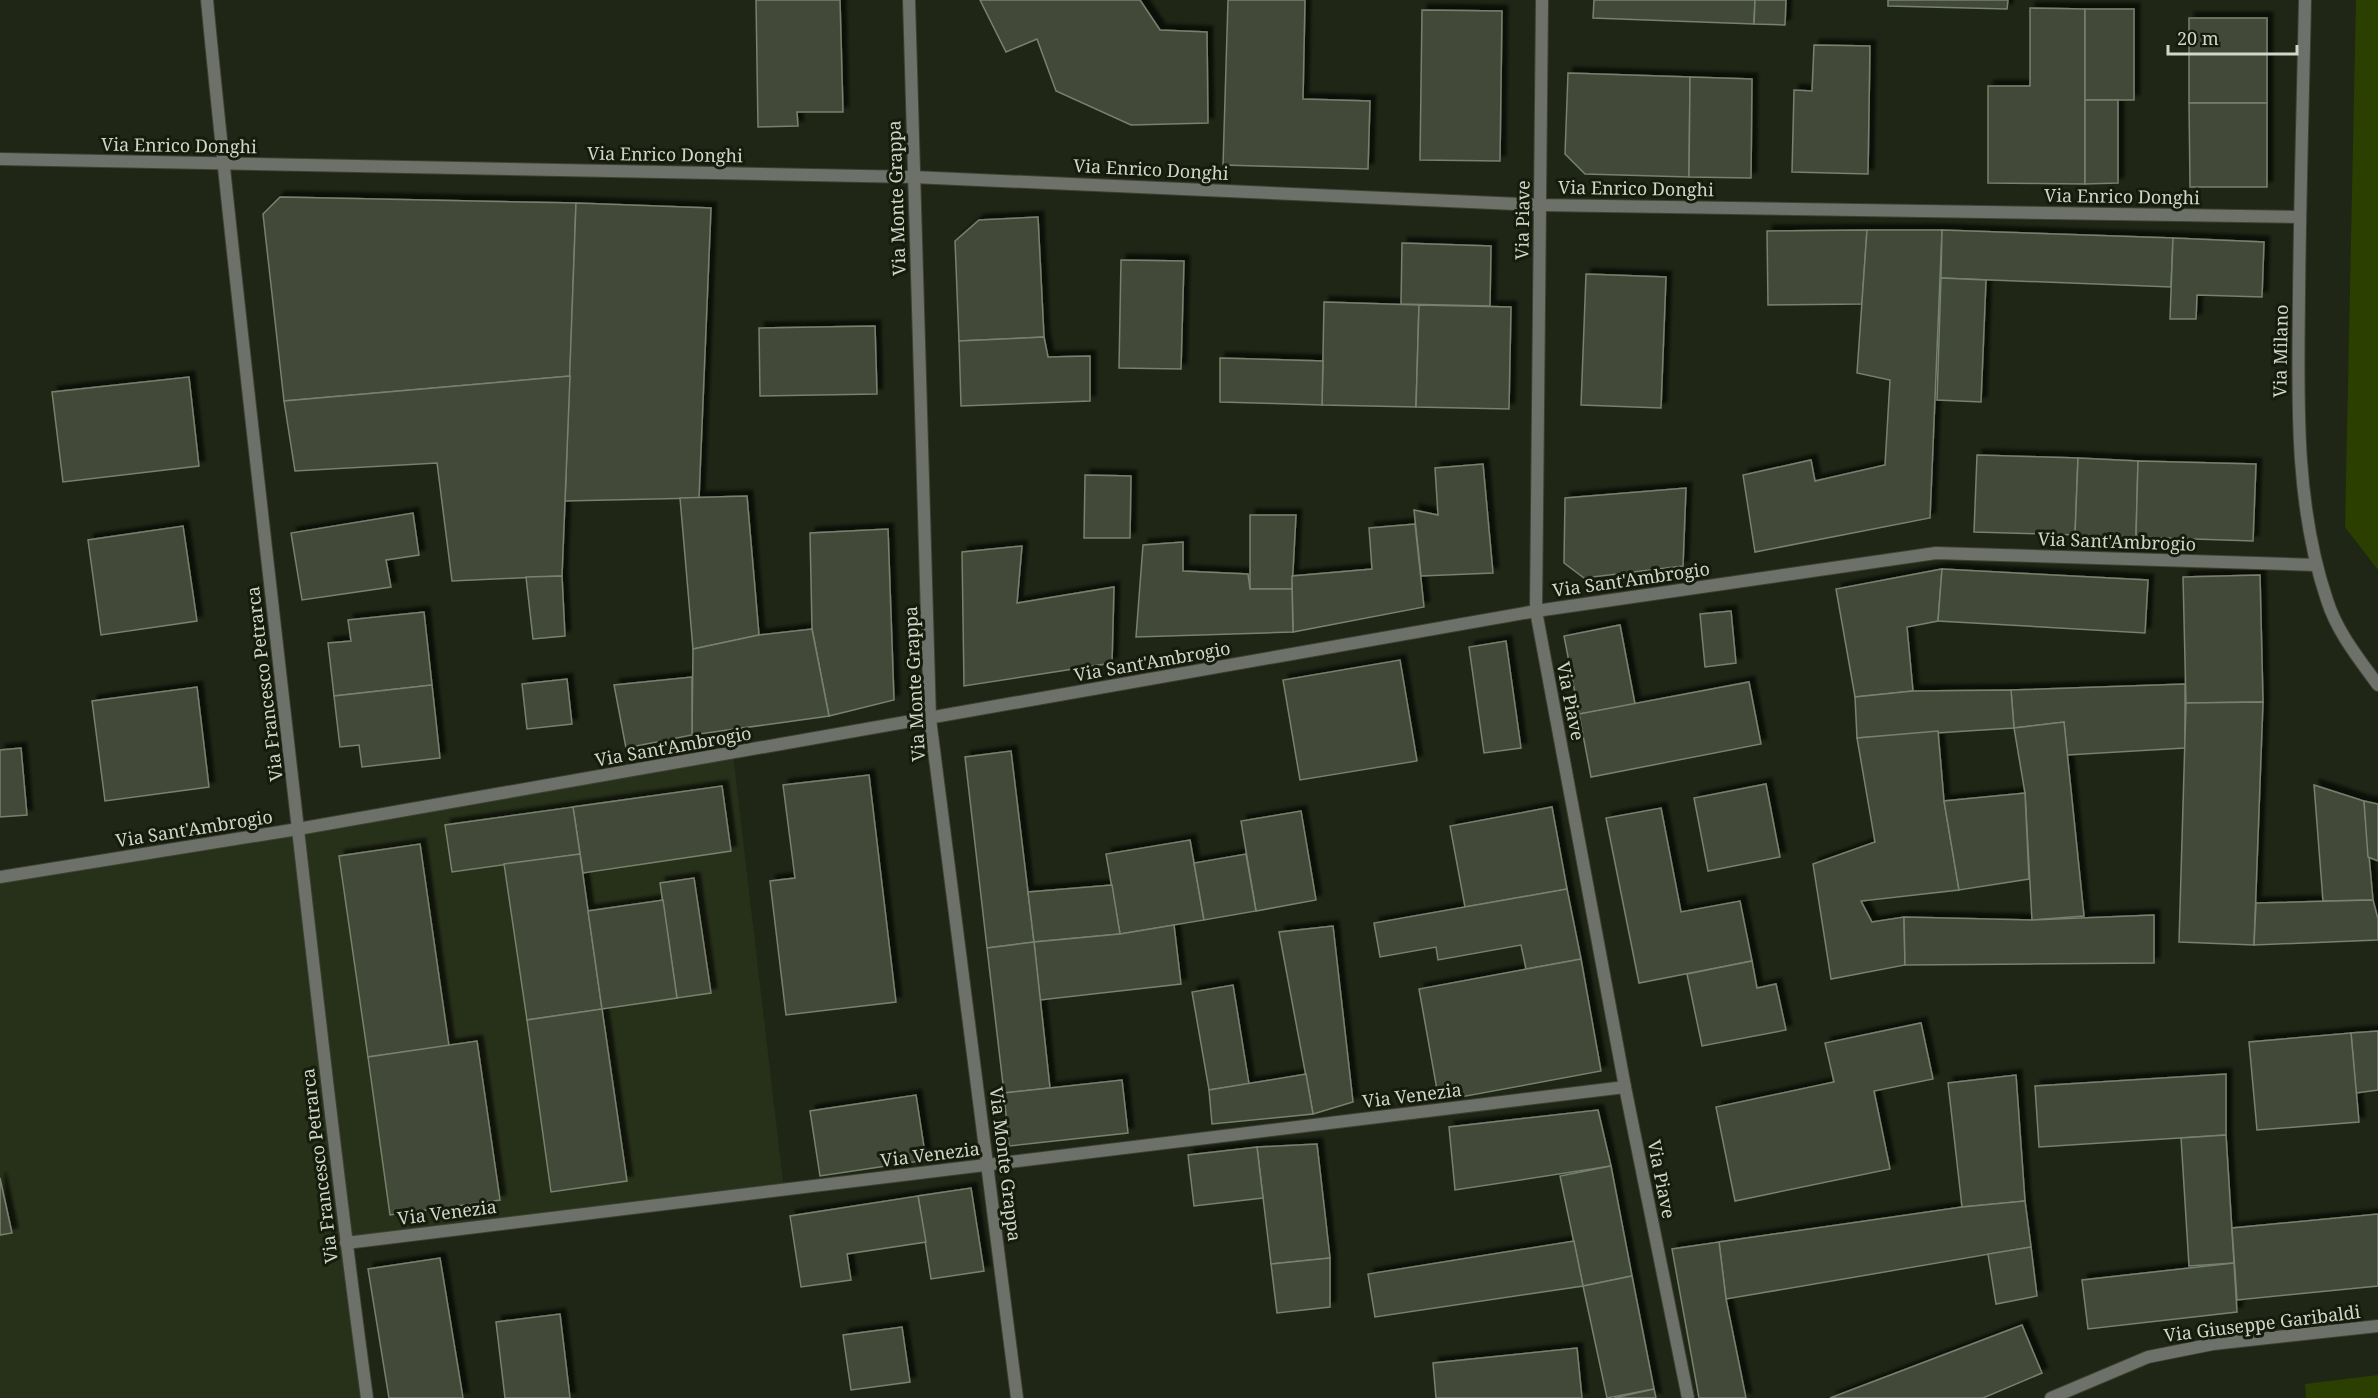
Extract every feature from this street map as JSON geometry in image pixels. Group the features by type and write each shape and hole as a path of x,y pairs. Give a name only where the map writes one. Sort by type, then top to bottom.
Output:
{"street":[{"name":"Via Francesco Petrarca","path":"207,0 223,164 298,829 346,1243 367,1398"},
{"name":"Via Monte Grappa","path":"909,0 930,719 989,1165 1017,1398"},
{"name":"Via Piave","path":"1542,0 1536,611 1625,1087 1688,1398"},
{"name":"Via Milano","path":"2305,0 2298,408 2306,507 2316,565 2327,603 2348,643 2378,686"},
{"name":"Via Enrico Donghi","path":"0,159 913,177 1540,205 2300,217"},
{"name":"Via Sant'Ambrogio","path":"0,877 298,829 1536,611 1936,553 2316,565"},
{"name":"Via Venezia","path":"346,1243 1625,1087"},
{"name":"Via Giuseppe Garibaldi","path":"2051,1398 2148,1357 2212,1344 2378,1326"}],"shaded area":[{"path":"733,754 784,1190 346,1243 367,1398 0,1398 0,877"}],"green space":[{"path":"2356,0 2378,0 2378,570 2345,527"},
{"path":"2378,1375 2378,1398 2306,1398 2305,1384"}],"building":[{"path":"756,0 840,0 843,112 797,112 798,126 758,127"},
{"path":"980,0 1140,0 1160,30 1207,32 1208,123 1131,125 1056,91 1037,39 1006,52"},
{"path":"1228,0 1305,0 1303,99 1370,101 1368,169 1223,165"},
{"path":"1594,0 1755,0 1754,24 1593,18"},
{"path":"1755,0 1786,0 1785,25 1754,24"},
{"path":"1888,0 2008,0 2007,9 1888,6"},
{"path":"2030,8 2085,9 2085,184 1988,183 1988,86 2030,86"},
{"path":"2085,9 2134,9 2134,100 2085,100"},
{"path":"1422,10 1502,11 1500,161 1420,160"},
{"path":"2189,18 2267,18 2267,103 2189,103"},
{"path":"1814,45 1870,46 1868,174 1792,172 1794,90 1812,91"},
{"path":"1568,73 1690,77 1689,177 1585,174 1565,154"},
{"path":"1690,77 1752,79 1751,178 1689,177"},
{"path":"2085,100 2118,100 2118,183 2085,184"},
{"path":"2189,103 2267,103 2267,187 2190,187"},
{"path":"280,197 576,203 570,376 284,401 263,214"},
{"path":"576,203 711,208 699,498 565,501"},
{"path":"1038,217 1044,337 959,341 955,241 979,220"},
{"path":"1867,230 1862,304 1768,305 1767,231"},
{"path":"1867,230 1942,230 1930,518 1755,552 1743,475 1811,460 1815,481 1885,465 1890,380 1857,373"},
{"path":"1942,230 2173,238 2171,287 1941,278"},
{"path":"2173,238 2264,242 2262,297 2197,295 2196,319 2170,319"},
{"path":"1402,243 1491,246 1490,306 1401,304"},
{"path":"1121,260 1184,261 1181,369 1119,368"},
{"path":"1586,274 1666,277 1661,408 1581,405"},
{"path":"1941,278 1986,280 1981,402 1937,400"},
{"path":"1324,302 1419,305 1416,407 1322,405"},
{"path":"1419,305 1511,307 1509,409 1416,407"},
{"path":"875,326 877,394 760,396 759,328"},
{"path":"1044,337 1048,357 1090,356 1090,401 961,406 959,341"},
{"path":"1220,358 1323,361 1322,405 1220,402"},
{"path":"570,376 562,576 452,581 437,463 295,471 284,401"},
{"path":"189,377 199,466 63,482 52,392"},
{"path":"1977,455 2078,458 2075,535 1974,532"},
{"path":"2078,458 2138,461 2136,537 2075,535"},
{"path":"2138,461 2256,464 2253,541 2136,537"},
{"path":"1483,464 1493,573 1421,576 1414,510 1438,515 1435,468"},
{"path":"1085,475 1131,476 1130,538 1084,538"},
{"path":"1686,488 1683,566 1584,578 1564,563 1565,498"},
{"path":"747,496 759,635 693,649 680,498"},
{"path":"413,513 419,555 386,560 391,587 302,600 291,533"},
{"path":"1250,515 1296,515 1292,589 1250,589"},
{"path":"1415,524 1424,607 1293,632 1292,576 1372,569 1369,528"},
{"path":"183,526 197,621 101,635 88,540"},
{"path":"888,529 894,700 829,716 812,629 810,533"},
{"path":"1183,542 1183,571 1248,574 1250,589 1292,589 1293,632 1136,637 1143,545"},
{"path":"1022,546 1017,603 1114,587 1112,663 964,686 962,552"},
{"path":"1942,569 1938,621 1907,627 1913,691 1855,697 1836,589"},
{"path":"1942,569 2148,580 2145,633 1938,621"},
{"path":"2260,575 2263,702 2186,703 2183,577"},
{"path":"562,576 565,636 533,639 526,577"},
{"path":"1731,611 1736,663 1705,667 1700,614"},
{"path":"424,612 432,685 334,696 328,643 351,641 348,620"},
{"path":"1620,625 1635,704 1579,714 1564,636"},
{"path":"812,629 829,716 692,735 693,649 759,635"},
{"path":"1506,641 1521,748 1484,753 1469,647"},
{"path":"1400,660 1417,761 1300,780 1283,680"},
{"path":"692,677 692,735 626,748 614,685"},
{"path":"567,679 572,724 527,729 522,684"},
{"path":"1749,682 1761,744 1591,777 1579,714"},
{"path":"2185,684 2185,748 2067,755 2064,722 2014,728 2011,690"},
{"path":"432,685 440,758 362,767 359,745 340,747 334,696"},
{"path":"197,687 209,787 105,801 92,701"},
{"path":"2011,690 2014,728 1857,738 1855,697 1913,691"},
{"path":"2263,702 2254,945 2179,942 2186,703"},
{"path":"2064,722 2084,916 2032,920 2025,793 2014,728"},
{"path":"1938,731 1944,801 1959,890 1861,901 1872,922 1904,917 1905,965 1831,979 1813,864 1875,842 1857,738"},
{"path":"21,748 27,815 0,817 0,750"},
{"path":"1011,751 1034,942 987,948 965,757"},
{"path":"869,775 896,1002 786,1015 770,881 795,878 783,785"},
{"path":"1766,784 1780,857 1708,871 1694,798"},
{"path":"2314,785 2364,801 2373,900 2323,901"},
{"path":"722,786 731,851 583,873 573,807"},
{"path":"2025,793 2029,879 1959,890 1944,801"},
{"path":"2364,801 2378,804 2378,861 2368,857"},
{"path":"573,807 580,854 452,872 445,825"},
{"path":"1552,807 1567,889 1465,907 1450,826"},
{"path":"1661,808 1681,912 1740,901 1752,961 1639,983 1606,818"},
{"path":"1301,811 1316,900 1256,911 1241,821"},
{"path":"1190,840 1204,920 1120,934 1106,854"},
{"path":"420,844 449,1046 368,1057 339,856"},
{"path":"580,854 602,1009 527,1020 504,864"},
{"path":"1246,854 1256,911 1204,920 1194,863"},
{"path":"694,878 711,993 677,998 660,883"},
{"path":"1112,885 1120,934 1034,942 1028,892"},
{"path":"1567,889 1581,959 1526,969 1521,945 1438,960 1436,947 1380,957 1374,923"},
{"path":"663,900 677,998 602,1009 588,911"},
{"path":"2373,900 2378,919 2378,940 2254,945 2256,903"},
{"path":"2154,915 2154,963 1905,965 1904,917 2032,920"},
{"path":"1174,925 1181,984 1040,1000 1034,942 1120,934"},
{"path":"1333,926 1353,1102 1313,1114 1279,932"},
{"path":"1034,942 1050,1088 1004,1093 987,948"},
{"path":"1581,959 1601,1071 1439,1101 1419,989"},
{"path":"1752,961 1757,988 1776,984 1786,1030 1702,1046 1687,974"},
{"path":"1233,985 1249,1084 1209,1090 1192,992"},
{"path":"602,1009 627,1181 551,1192 527,1020"},
{"path":"1921,1023 1933,1079 1874,1091 1890,1169 1735,1201 1716,1107 1834,1082 1825,1043"},
{"path":"2378,1031 2378,1090 2356,1093 2351,1033"},
{"path":"2351,1033 2359,1122 2257,1130 2249,1042"},
{"path":"477,1041 500,1200 390,1215 368,1057"},
{"path":"1306,1074 1313,1114 1212,1124 1209,1090"},
{"path":"2226,1074 2226,1135 2039,1147 2035,1086"},
{"path":"2016,1075 2025,1201 1962,1207 1948,1083"},
{"path":"1122,1080 1128,1133 1009,1146 1004,1093"},
{"path":"916,1095 926,1160 820,1176 810,1111"},
{"path":"1598,1110 1611,1166 1455,1190 1449,1127"},
{"path":"2226,1135 2234,1263 2189,1266 2181,1138"},
{"path":"1317,1144 1330,1258 1271,1264 1257,1147"},
{"path":"1257,1147 1263,1198 1194,1206 1188,1155"},
{"path":"1611,1166 1632,1276 1583,1286 1560,1176"},
{"path":"0,1178 12,1233 0,1235"},
{"path":"971,1188 984,1271 931,1279 918,1196"},
{"path":"918,1196 926,1242 847,1254 851,1280 801,1287 790,1216"},
{"path":"2025,1201 2031,1247 1726,1299 1719,1242 1962,1207"},
{"path":"2378,1214 2378,1286 2237,1300 2232,1228"},
{"path":"1574,1241 1583,1286 1375,1317 1368,1274"},
{"path":"1719,1242 1726,1299 1746,1398 1699,1398 1672,1249"},
{"path":"2031,1247 2037,1296 1996,1304 1988,1254"},
{"path":"440,1258 463,1398 389,1398 368,1269"},
{"path":"1330,1258 1330,1307 1277,1313 1271,1264"},
{"path":"2234,1263 2237,1312 2088,1329 2082,1280"},
{"path":"1632,1276 1654,1389 1607,1398 1583,1286"},
{"path":"560,1314 570,1398 505,1398 496,1322"},
{"path":"2022,1325 2042,1373 1983,1398 1830,1398"},
{"path":"902,1327 910,1382 851,1390 843,1335"},
{"path":"1577,1348 1582,1398 1436,1398 1433,1363"},
{"path":"1654,1389 1656,1398 1614,1398"}]}
